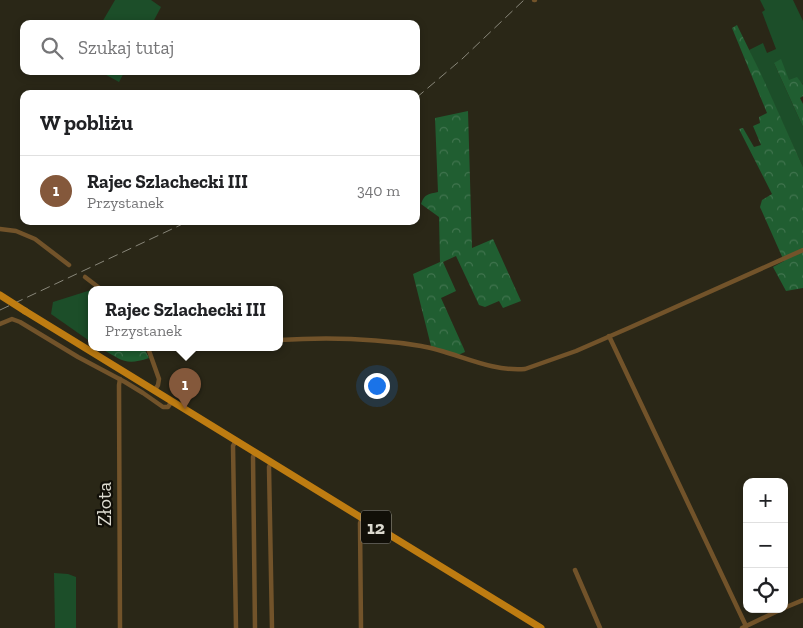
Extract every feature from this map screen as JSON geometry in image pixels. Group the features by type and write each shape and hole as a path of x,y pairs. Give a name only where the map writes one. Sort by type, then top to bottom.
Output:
{"main road":[{"name":"12","path":"0,295 88,349"},
{"name":"12","path":"91,351 541,628"}],"street":[{"path":"0,229 16,230 35,239 69,265"},
{"path":"283,340 358,339 421,346 483,364 518,370 525,369 550,361 610,336 803,250"},
{"path":"85,277 97,286"},
{"path":"0,324 12,319 20,322 120,379 163,407 168,407 172,401"},
{"path":"610,336 744,627 774,613"},
{"path":"149,351 159,379 158,385 154,390"},
{"name":"Złota","path":"120,379 120,628"},
{"path":"236,440 233,446 236,628"},
{"path":"255,452 253,457 255,628"},
{"path":"271,462 269,466 272,628"},
{"path":"361,628 360,523 362,518"},
{"path":"575,570 600,628"},
{"path":"788,607 803,600"}],"green space":[{"path":"115,0 151,0 161,7 154,20 103,20"},
{"path":"760,0 793,0 803,21 803,85 802,83 789,81 774,63 803,127 803,167 749,50 763,43 767,53 776,49 762,12 765,10"},
{"path":"737,25 803,167 803,288 786,291 773,267 784,261 760,207 762,200 772,194 739,129 743,128 754,147 761,145 753,126 760,123 759,117 767,113 732,28"},
{"path":"781,59 789,80 797,77 803,85 803,96 800,98 803,104 803,127 774,63"},
{"path":"106,75 123,75 119,82"},
{"path":"468,111 472,248 493,239 521,301 503,308 499,301 485,307 479,305 456,256 443,262 456,291 441,298 465,352 458,355 431,346 413,274 440,262 439,217 421,204 425,196 438,192 435,118"},
{"path":"88,291 88,340 51,314 53,302"},
{"path":"106,351 146,351 149,358 129,362"},
{"path":"54,573 68,574 76,577 76,628 55,628"}],"railway":[{"path":"420,95 462,59 524,0"},
{"path":"0,310 181,225"}],"place":[{"name":"Rajec Szlachecki III","path":"185,409"}]}
